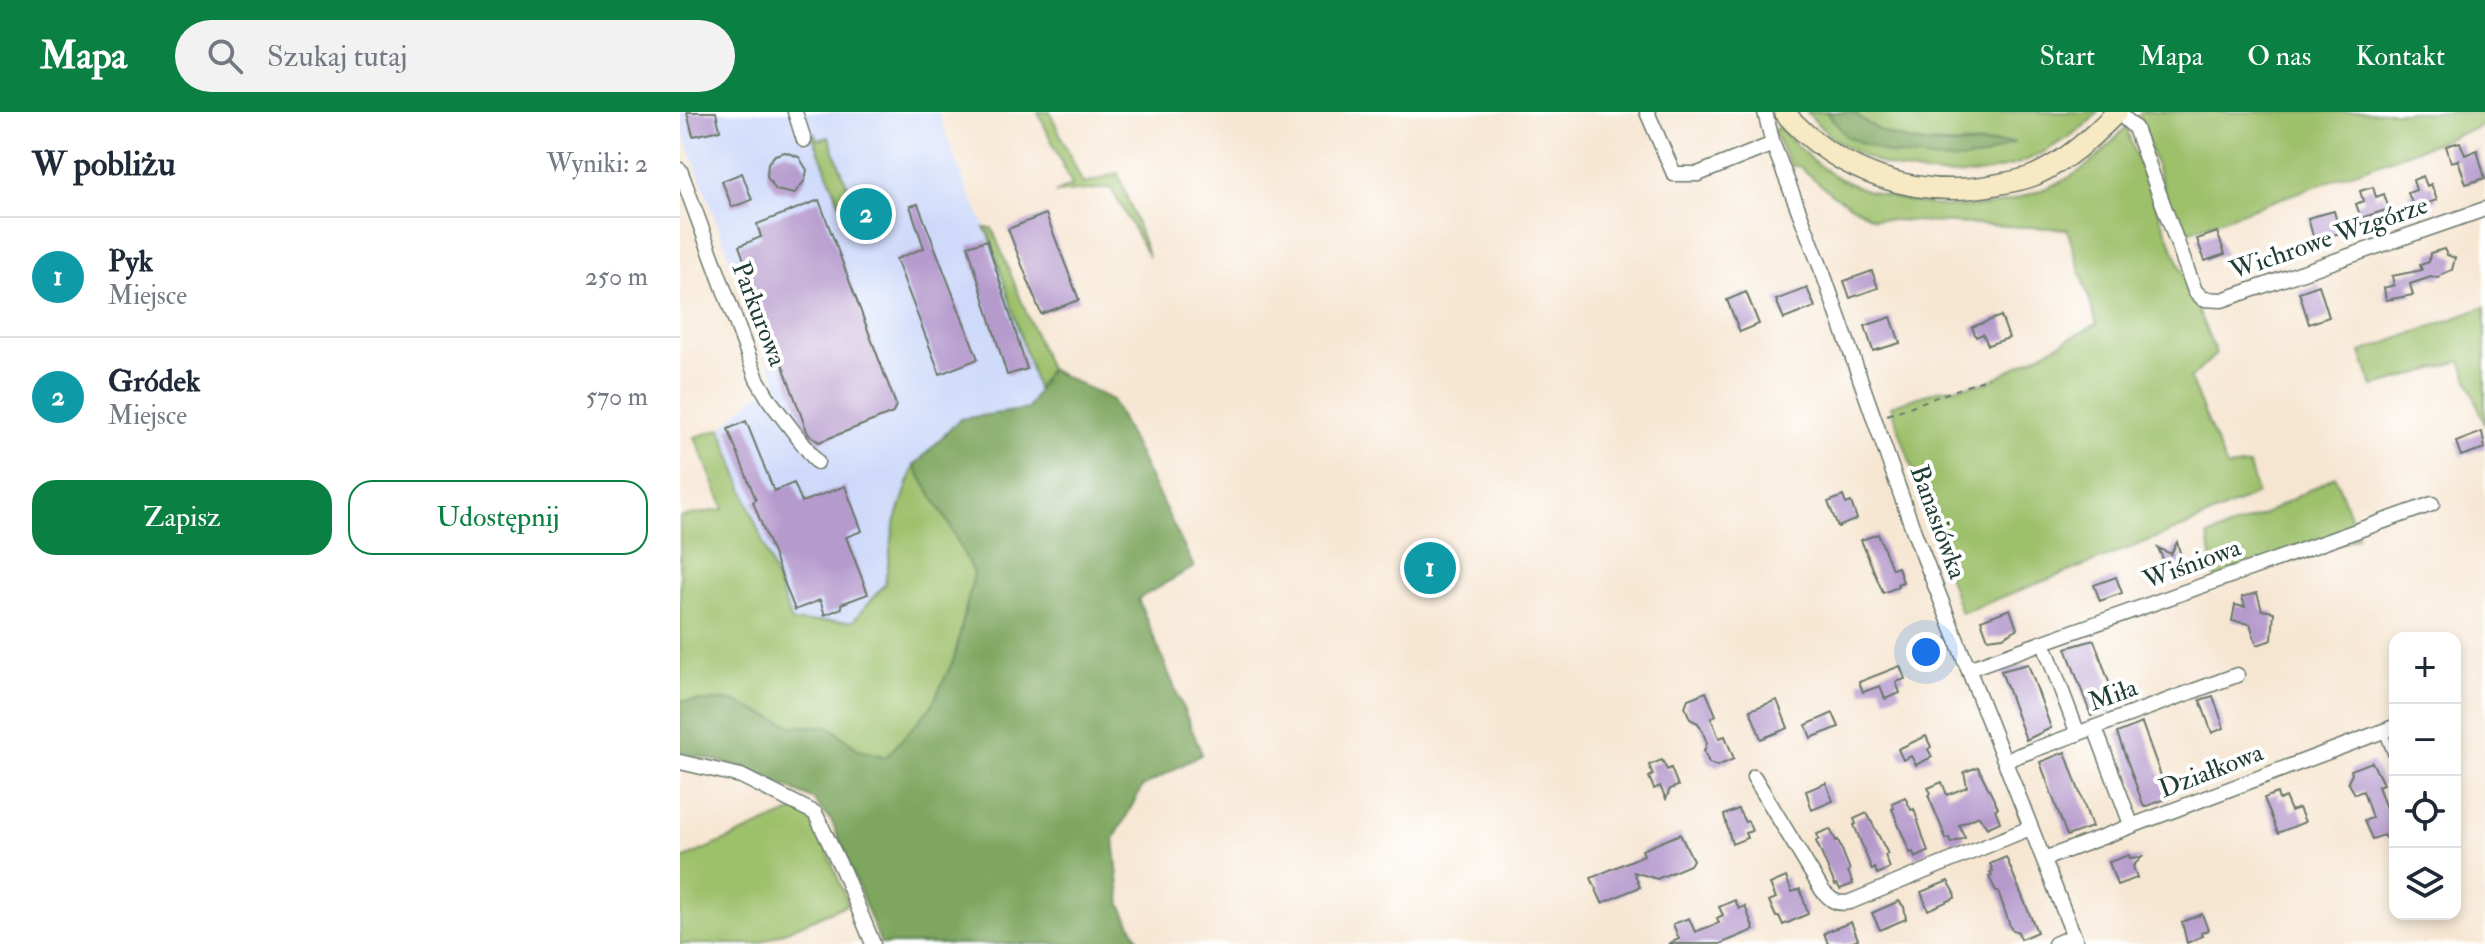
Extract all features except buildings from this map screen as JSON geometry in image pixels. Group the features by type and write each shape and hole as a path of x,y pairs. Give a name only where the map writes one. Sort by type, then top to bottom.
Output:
{"main road":[{"path":"1784,112 1813,140 1847,164 1873,176 1931,190 1961,190 2033,176 2074,152 2117,112"}],"street":[{"path":"795,112 804,140"},
{"path":"1647,112 1674,174 1698,174 1773,144"},
{"name":"Banasiówka","path":"1765,112 1773,144 1824,276 1914,532 2075,940"},
{"name":"Wichrowe Wzgórze","path":"2117,112 2135,128 2195,291 2203,299 2222,300 2485,209"},
{"name":"Parkurowa","path":"680,170 757,379 817,462"},
{"name":"Wiśniowa","path":"1968,669 2432,504"},
{"path":"2047,652 2078,734"},
{"name":"Miła","path":"2006,760 2237,675"},
{"path":"2095,728 2129,819"},
{"name":"Działkowa","path":"2044,859 2389,729"},
{"path":"680,762 741,776 815,813 873,944"},
{"path":"1754,777 1822,890 1831,901 1841,904 2030,828"},
{"path":"2055,944 2075,940"}],"path":[{"path":"1875,420 1989,378"}],"shaded area":[{"path":"680,112 938,112 968,192 989,234 1037,389 1028,409 998,414 894,526 885,584 853,621 792,622 721,429 751,400 777,383 680,125"}],"green space":[{"path":"1038,112 1050,112 1083,184 1118,173 1149,257 1111,188 1055,193 1072,185"},
{"path":"1807,112 1827,112 1847,137 1983,157 2013,142 1950,144 1909,140 1889,135 1854,112 2098,112 2072,135 2029,159 2001,169 1943,175 1913,172 1858,154 1829,135"},
{"path":"1827,112 1854,112 1870,125 1909,141 1951,145 2015,142 1983,157 1949,161 1889,154 1847,137"},
{"path":"2141,112 2485,112 2485,125 2179,235 2139,115"},
{"path":"1778,127 1822,168 1855,186 1897,199 1965,207 2005,202 2062,181 2088,164 2126,127 2216,354 2190,379 2227,468 2249,465 2257,494 2184,527 1961,613 1891,406 1940,390 1986,383 2097,324 2067,229 1874,219 1833,195 1799,166 1791,166 1773,131"},
{"path":"815,133 818,140 829,137 860,221 848,225 812,134"},
{"path":"984,228 992,228 1049,369 1037,389 989,234"},
{"path":"2485,307 2485,425 2461,361 2373,387 2361,352"},
{"path":"1049,369 1112,400 1194,567 1138,599 1202,754 1142,787 1114,839 1121,905 1141,944 881,944 832,822 813,799 746,768 680,752 680,701 733,701 792,726 829,726 859,750 886,757 931,707 954,659 974,574 914,466 960,419 1028,409"},
{"path":"721,429 792,622 853,621 885,584 894,526 914,466 950,526 974,574 954,659 931,707 886,757 859,750 829,726 792,726 733,701 680,701 680,517 724,509 695,437"},
{"path":"2335,476 2358,537 2216,587 2208,536 2263,515"},
{"path":"801,808 817,825 848,904 757,944 680,944 680,860"}],"place":[{"name":"Gródek","path":"866,214"},
{"name":"Pyk","path":"1430,568"}]}
